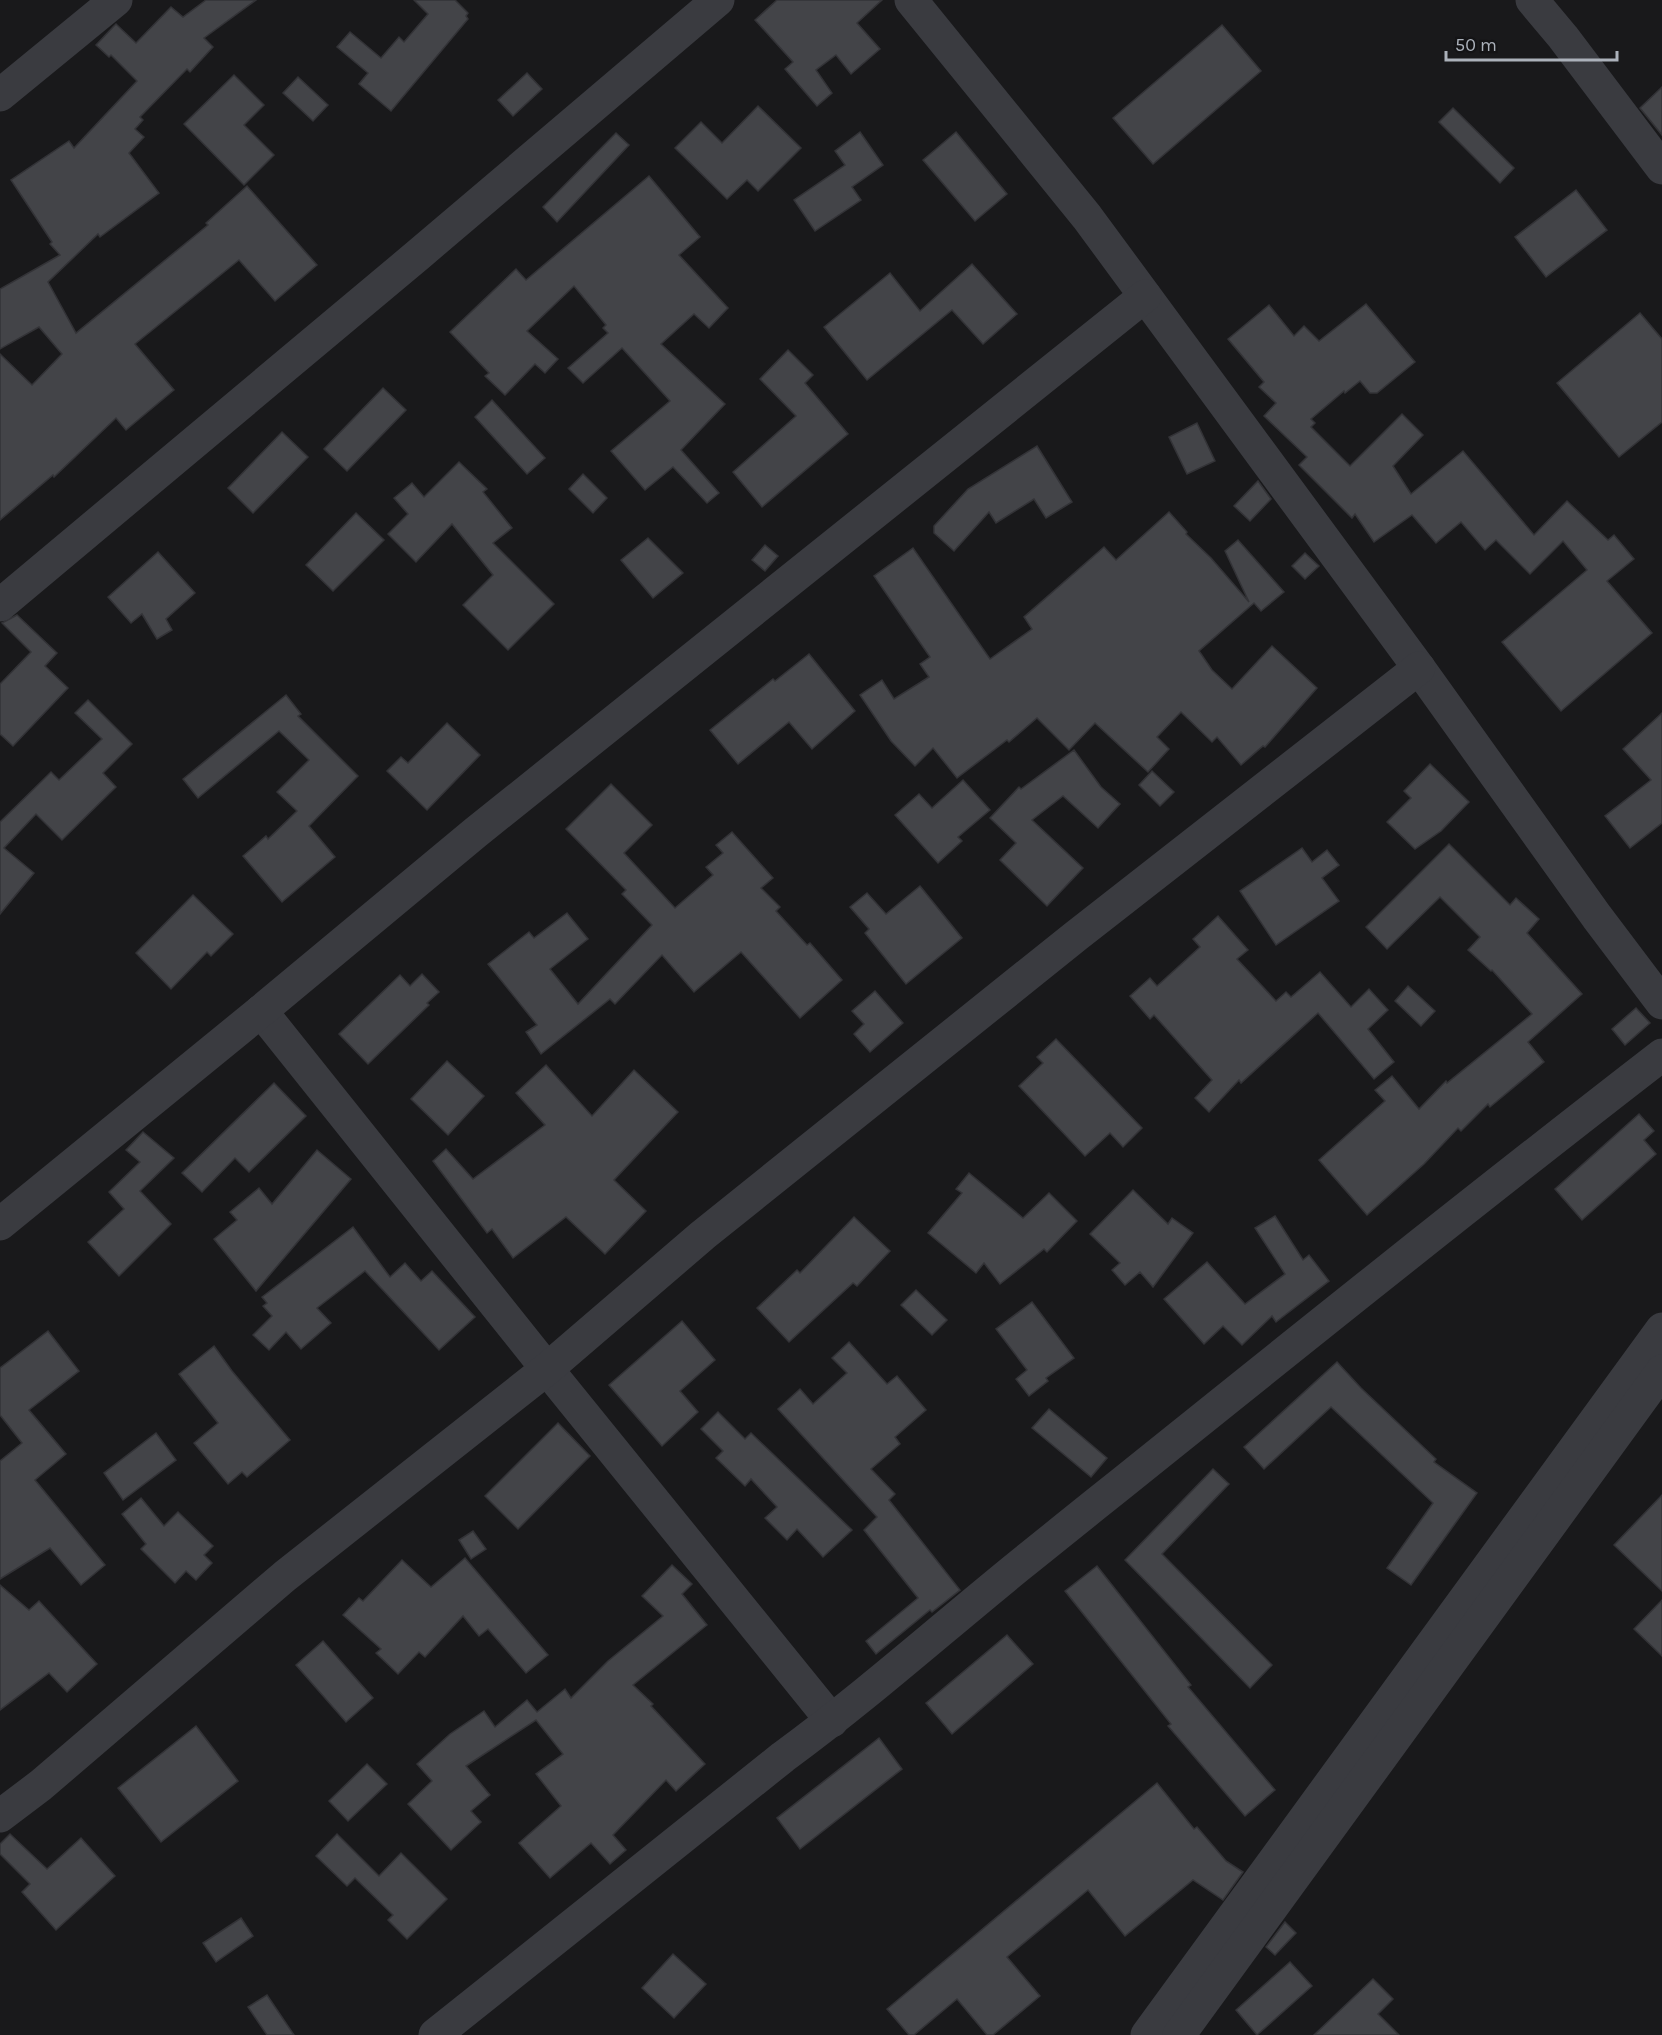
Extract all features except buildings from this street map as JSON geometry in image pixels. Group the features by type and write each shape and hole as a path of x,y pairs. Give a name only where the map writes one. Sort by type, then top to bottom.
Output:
{"street":[{"path":"0,95 116,0"},
{"path":"0,605 718,0"},
{"path":"910,0 1088,217 1662,1003"},
{"path":"1532,0 1662,168"},
{"path":"0,1224 475,833 1145,296"},
{"path":"0,1816 41,1785 285,1576 547,1369 712,1228 1076,936 1419,668"},
{"path":"261,1011 547,1369 832,1720"},
{"path":"435,2035 832,1720 1019,1566 1482,1194 1662,1055"},
{"path":"1147,2035 1662,1329"},
{"path":"1179,2035 1662,1371"}]}
